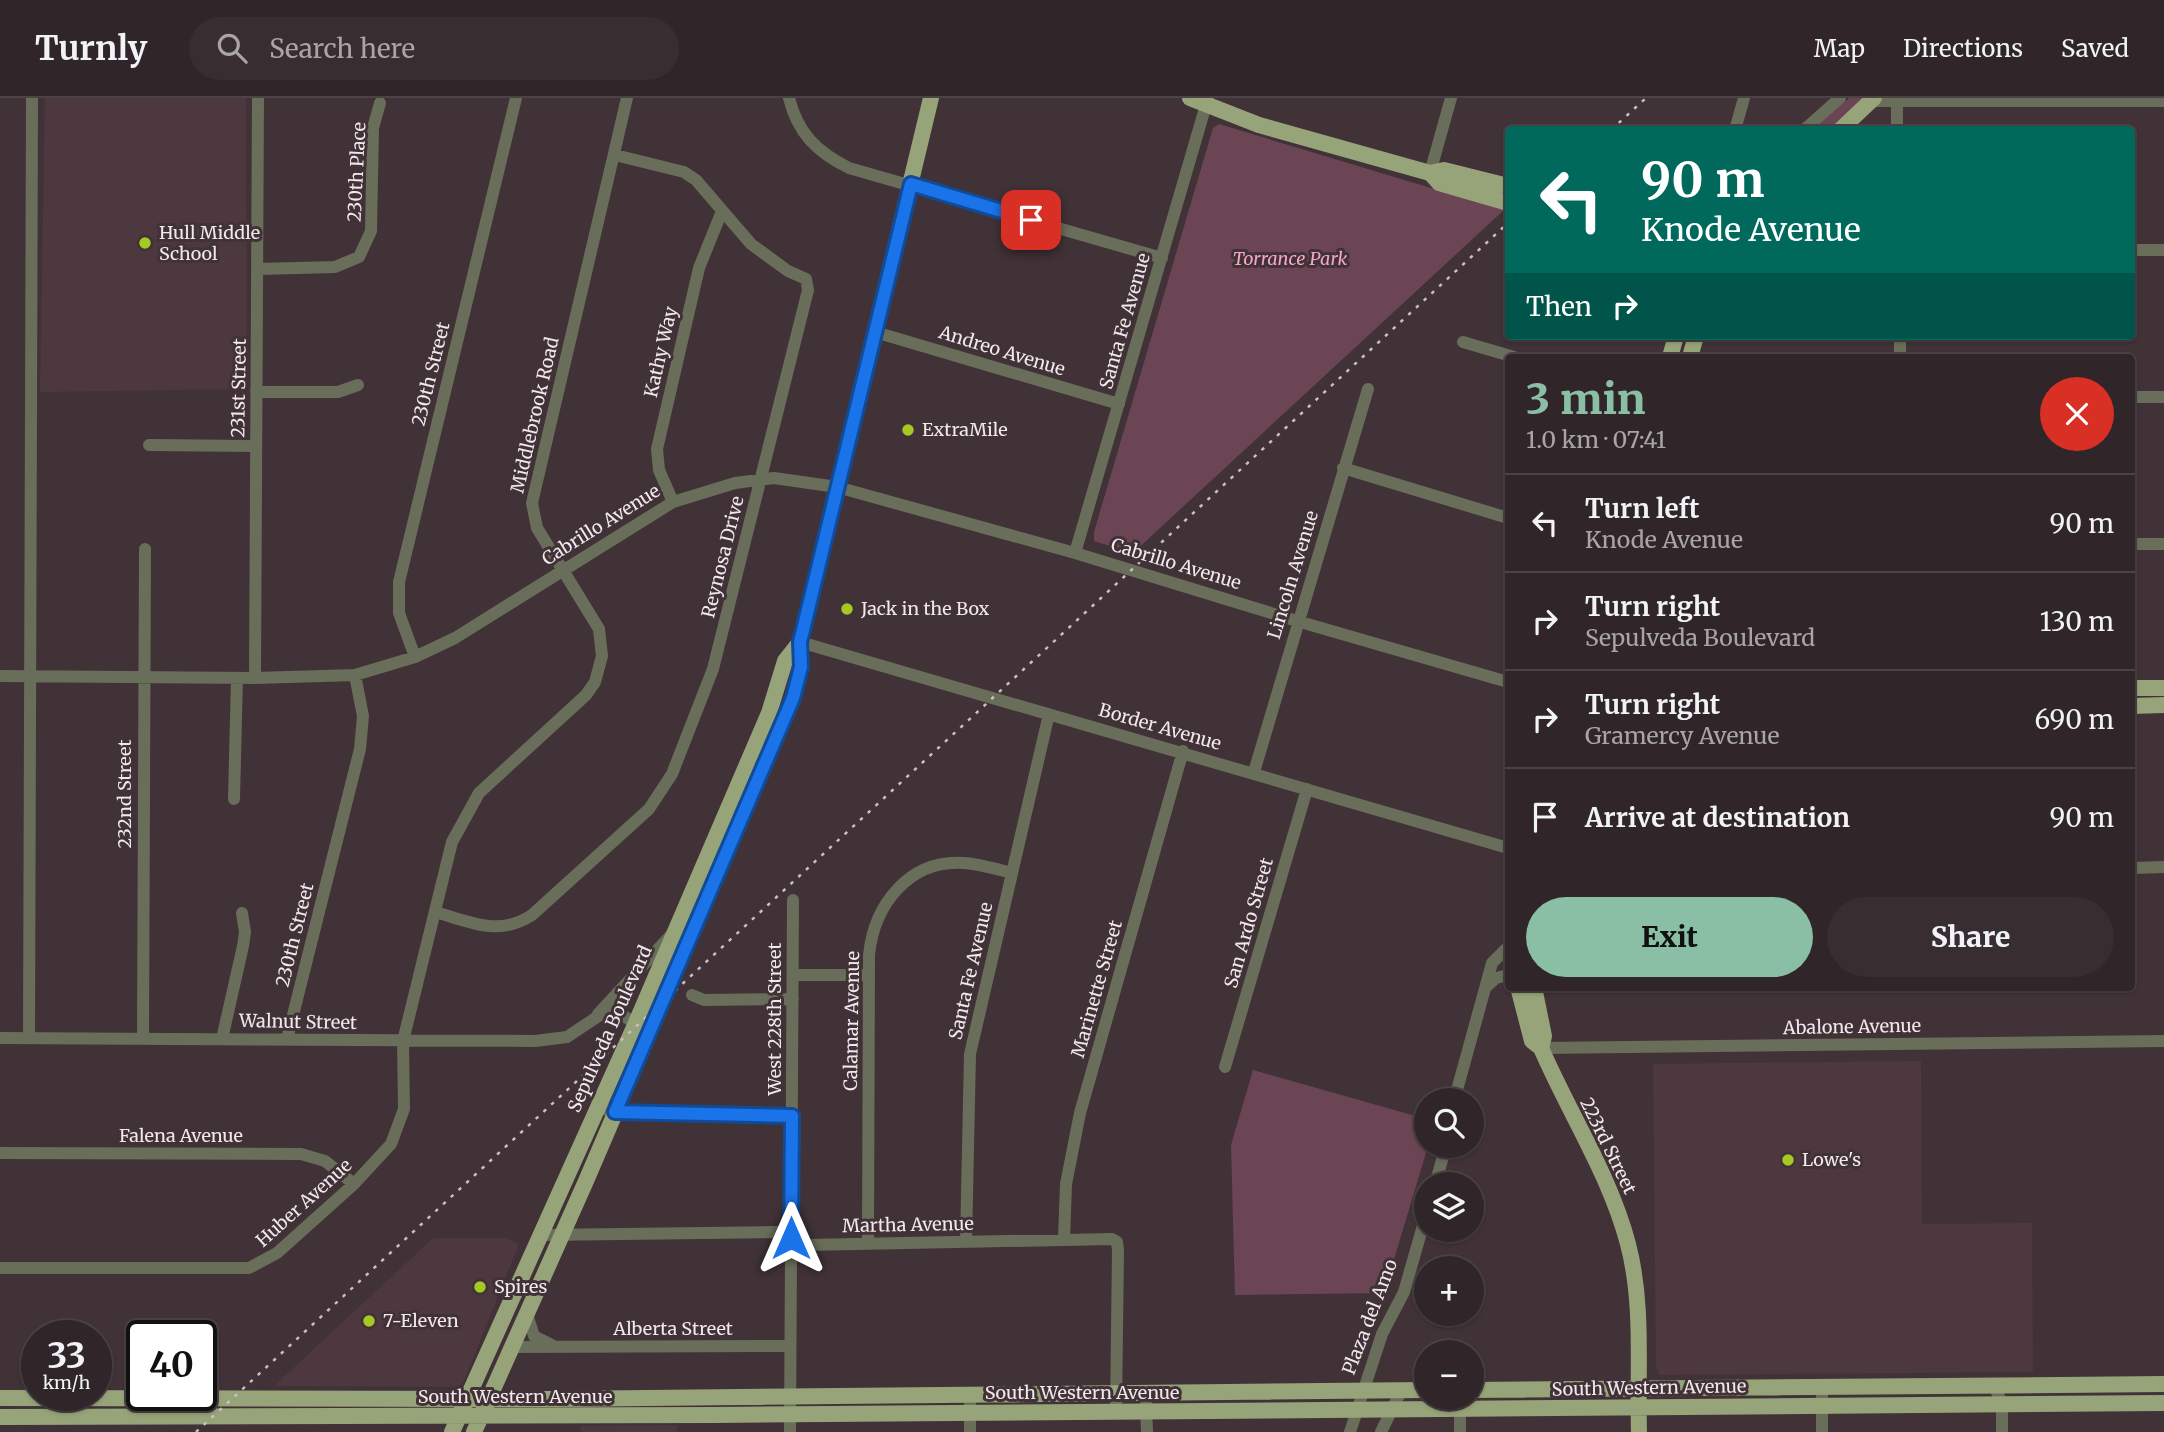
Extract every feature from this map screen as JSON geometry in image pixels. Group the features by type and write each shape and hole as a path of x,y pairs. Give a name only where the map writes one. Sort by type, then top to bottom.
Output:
{"main road":[{"name":"Sepulveda Boulevard","path":"455,1424 597,1109 642,1028 750,803 793,698 801,667 800,642 931,98"},
{"path":"1190,98 1207,102 1259,125 1430,173 1444,170 1505,185"},
{"path":"1844,126 1872,99"},
{"path":"1430,173 1439,183 1505,202"},
{"name":"Sepulveda Boulevard","path":"474,1432 615,1112 671,934 769,713 785,661 800,642"},
{"path":"2135,688 2164,688"},
{"path":"2135,706 2164,705"},
{"path":"733,795 750,803"},
{"path":"1519,991 1531,1041 1541,1048 1544,1036 1535,991"},
{"name":"223rd Street","path":"1541,1048 1608,1184 1628,1245 1637,1302 1639,1432"},
{"name":"South Western Avenue","path":"1484,1390 2164,1384"},
{"name":"South Western Avenue","path":"0,1417 455,1424 481,1416 1116,1412 1147,1404 1362,1391 1414,1390"},
{"name":"South Western Avenue","path":"0,1398 489,1399 1116,1395 1147,1404 1356,1411 1414,1407"},
{"path":"681,1416 681,1409 686,1406 716,1406 733,1397"},
{"name":"South Western Avenue","path":"1484,1404 1639,1407 2164,1403"}],"street":[{"path":"29,1038 32,98"},
{"name":"231st Street","path":"255,678 258,98"},
{"name":"230th Street","path":"415,657 399,613 399,582 516,98"},
{"name":"Middlebrook Road","path":"403,1041 452,842 470,807 479,793 586,695 600,669 602,642 599,629 537,528 532,503 627,98"},
{"path":"789,98 799,126 820,152 849,168 1161,258"},
{"path":"1430,173 1451,98"},
{"path":"1808,126 1840,98"},
{"path":"1736,126 1743,99"},
{"path":"1741,126 1743,99"},
{"path":"1872,99 2164,101"},
{"path":"1897,99 1897,126"},
{"name":"Santa Fe Avenue","path":"1075,553 1207,102"},
{"name":"230th Place","path":"258,268 335,267 359,257 371,231 373,128 380,103"},
{"name":"Reynosa Drive","path":"435,912 493,928 519,924 658,799 673,774 713,669 808,284 806,279 788,271 751,244 706,189 684,172 614,155"},
{"name":"Kathy Way","path":"673,502 659,470 657,449 699,268 722,211"},
{"path":"2135,250 2164,250"},
{"name":"Andreo Avenue","path":"875,332 1119,404"},
{"path":"1463,342 1505,354"},
{"path":"256,392 338,392 358,386"},
{"name":"Lincoln Avenue","path":"1254,772 1368,389"},
{"path":"2135,397 2164,397"},
{"path":"149,445 255,446"},
{"path":"1343,468 1505,517"},
{"name":"Cabrillo Avenue","path":"0,676 255,678 355,675 415,657 454,638 673,502 725,486 760,479 788,479 837,487 1075,553 1505,681"},
{"path":"2135,544 2164,544"},
{"name":"232nd Street","path":"143,1038 142,677 145,549"},
{"name":"Border Avenue","path":"800,642 1183,751 1505,847"},
{"name":"230th Street","path":"287,1039 360,749 363,716 355,675"},
{"path":"234,799 237,678"},
{"name":"Santa Fe Avenue","path":"967,1242 970,1054 1048,714"},
{"name":"Marinette Street","path":"1064,1239 1066,1184 1074,1137 1183,751"},
{"name":"San Ardo Street","path":"1225,1067 1307,789"},
{"name":"Calamar Avenue","path":"869,1243 869,975 870,941 875,924 900,884 915,874 947,864 963,863 1012,873"},
{"path":"2135,868 2164,867"},
{"name":"West 228th Street","path":"790,1432 793,900"},
{"path":"222,1039 243,946 242,913"},
{"name":"Walnut Street","path":"0,1038 554,1040 580,1031 591,1022 671,934"},
{"path":"1458,1088 1492,962 1505,950"},
{"path":"793,975 869,975"},
{"path":"1487,987 1496,978 1505,976"},
{"path":"692,995 704,1000 793,999"},
{"name":"Walnut Street","path":"591,1022 614,1011 622,1013 642,1028"},
{"name":"Huber Avenue","path":"0,1268 249,1268 277,1253 354,1184 383,1154 399,1128 404,1109 403,1041"},
{"name":"Abalone Avenue","path":"1541,1048 2164,1041"},
{"path":"597,1109 615,1112 792,1116"},
{"name":"Falena Avenue","path":"0,1153 301,1154 325,1161 354,1184"},
{"name":"Martha Avenue","path":"540,1235 778,1232 806,1245 1112,1239 1117,1242 1118,1250 1116,1395"},
{"name":"Plaza del Amo","path":"1350,1432 1382,1334 1404,1292 1418,1242"},
{"path":"527,1314 534,1336 556,1346"},
{"name":"Alberta Street","path":"512,1347 790,1346"},
{"path":"1994,1386 2002,1403 2003,1432"},
{"path":"1822,1388 1822,1432"},
{"path":"1381,1432 1401,1391"},
{"path":"1116,1395 1116,1412"},
{"path":"970,1396 970,1432"},
{"path":"1147,1404 1147,1432"},
{"path":"1460,1410 1460,1432"}],"shaded area":[{"name":"Hull Middle School","path":"45,98 246,98 247,389 40,392"},
{"path":"1921,1061 1922,1224 2032,1223 2033,1372 1660,1375 1656,1367 1653,1064"},
{"path":"433,1238 506,1238 519,1244 464,1381 457,1387 274,1386"},
{"path":"677,1425 677,1432 581,1432 581,1426"}],"green space":[{"path":"1849,98 1864,98 1832,126 1818,126"},
{"name":"Torrance Park","path":"1219,124 1504,210 1133,553 1094,541 1094,532 1213,128"},
{"path":"1253,1070 1414,1116 1414,1158 1424,1158 1420,1172 1414,1172 1414,1193 1384,1293 1235,1295 1231,1145"}],"railway":[{"path":"1615,126 1646,98"},
{"path":"196,1432 1505,226"}],"place":[{"name":"Hull Middle School","path":"145,243"},
{"name":"ExtraMile","path":"908,430"},
{"name":"Jack in the Box","path":"847,609"},
{"name":"Lowe's","path":"1788,1160"},
{"name":"Spires","path":"480,1287"},
{"name":"7-Eleven","path":"369,1321"}],"route":[{"path":"791,1238 792,1116 615,1112 778,739 793,698 801,667 800,642 911,184 1031,220"}]}
